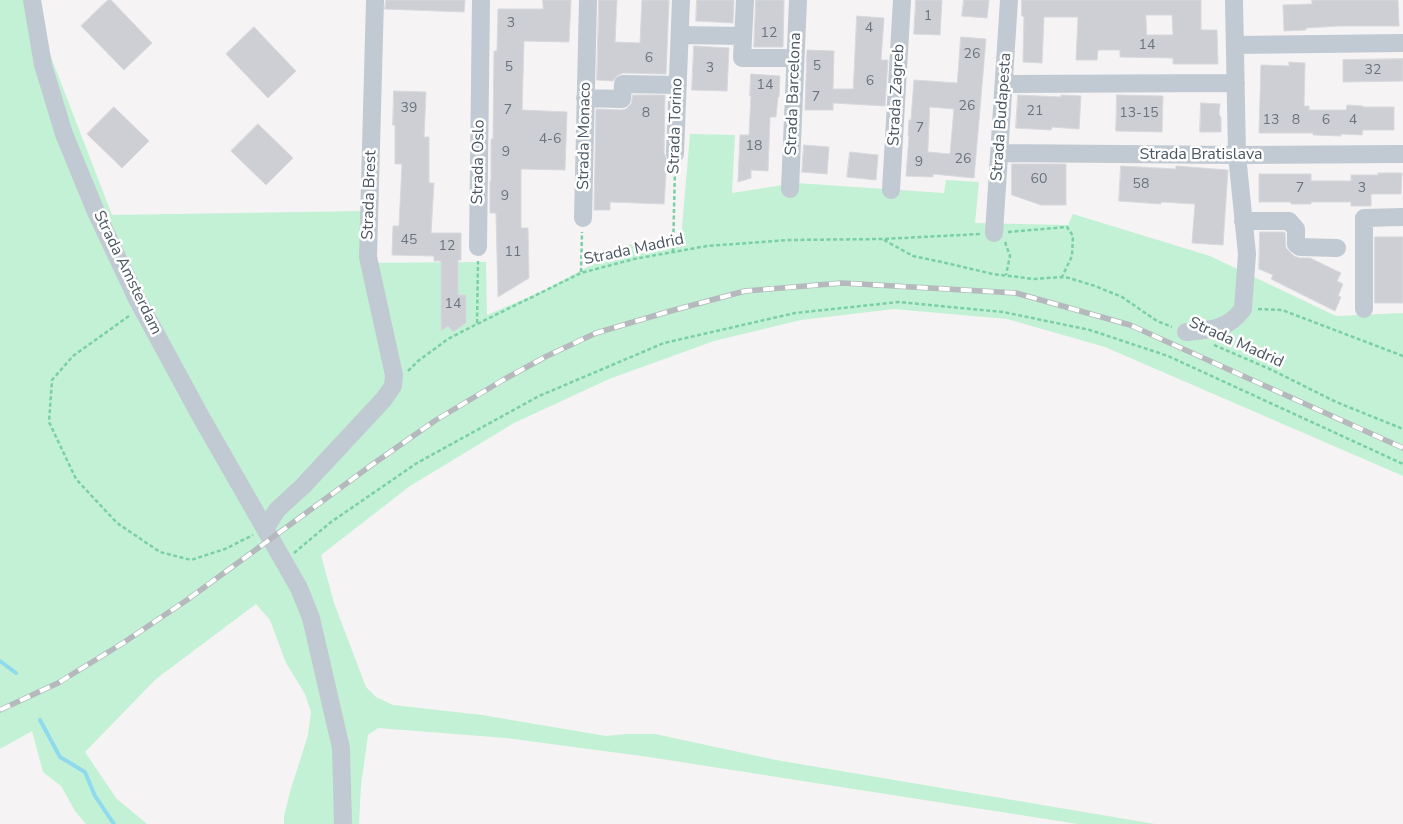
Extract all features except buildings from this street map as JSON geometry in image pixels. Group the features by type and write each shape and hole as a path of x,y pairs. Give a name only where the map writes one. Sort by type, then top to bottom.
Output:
{"street":[{"name":"Strada Amsterdam","path":"32,0 43,65 64,134 96,212 138,299 201,417 299,588 311,618 341,748 343,824"},
{"name":"Strada Brest","path":"375,0 368,257 394,375 393,386"},
{"name":"Strada Oslo","path":"478,248 481,0"},
{"name":"Strada Monaco","path":"583,218 588,0"},
{"name":"Strada Torino","path":"675,154 681,0"},
{"path":"745,0 742,58 795,58"},
{"name":"Strada Barcelona","path":"790,189 798,0"},
{"name":"Strada Zagreb","path":"891,190 902,0"},
{"name":"Strada Budapesta","path":"994,233 1009,0"},
{"path":"1186,332 1221,328 1238,316 1243,308 1246,254 1237,156 1234,0"},
{"path":"680,35 743,36"},
{"path":"1235,45 1403,43"},
{"path":"1004,84 1236,83"},
{"path":"586,98 622,99 623,84 678,85"},
{"name":"Strada Bratislava","path":"1000,153 1237,156 1403,154"},
{"path":"1364,309 1364,218 1403,217"},
{"path":"1243,222 1289,220 1296,229 1296,244 1300,247 1337,248"},
{"path":"265,529 277,510 303,486 364,422 393,386"}],"path":[{"name":"Strada Torino","path":"673,252 675,154"},
{"path":"581,272 583,218"},
{"name":"Strada Madrid","path":"393,386 418,361 448,339 581,272 634,259 707,246 789,240 883,239 1067,227 1073,236 1072,256 1062,277"},
{"path":"994,233 1005,242 1010,256 1006,276"},
{"name":"Strada Madrid","path":"883,239 913,256 992,274 1034,279 1062,277 1095,286 1122,297 1157,321 1186,332"},
{"path":"477,324 478,248"},
{"path":"138,299 130,315 72,356 52,380 49,422 76,479 117,523 160,552 192,560 225,549 265,529"},
{"path":"284,562 331,522 417,463 539,396 664,343 795,313 899,302 1003,312 1090,330 1168,356 1403,464"},
{"path":"1243,308 1282,310 1403,356"},
{"name":"Strada Madrid","path":"1212,344 1272,370 1336,402 1403,429"}],"green space":[{"path":"0,0 29,0 112,215 361,211 360,263 486,262 487,315 545,290 628,245 681,239 690,134 735,135 732,193 796,183 944,193 946,180 979,182 975,223 1068,225 1073,214 1210,256 1336,316 1403,313 1403,476 1105,347 1007,319 894,309 801,320 714,341 609,379 514,423 410,486 321,555 334,603 366,687 376,697 393,705 482,715 606,736 655,734 776,760 1155,824 1078,824 649,757 506,738 378,728 368,735 361,785 359,824 284,824 290,792 308,735 311,712 305,694 286,663 270,620 256,604 156,679 85,752 116,798 147,824 86,824 75,811 61,786 43,772 32,731 0,749"}],"waterway":[{"path":"0,661 16,673"},
{"path":"40,720 60,757 85,772 95,796 114,824"}],"railway":[{"path":"0,710 58,683 123,643 187,600 436,420 503,380 547,356 596,333 745,291 842,283 1016,293 1130,325 1403,448"}]}
